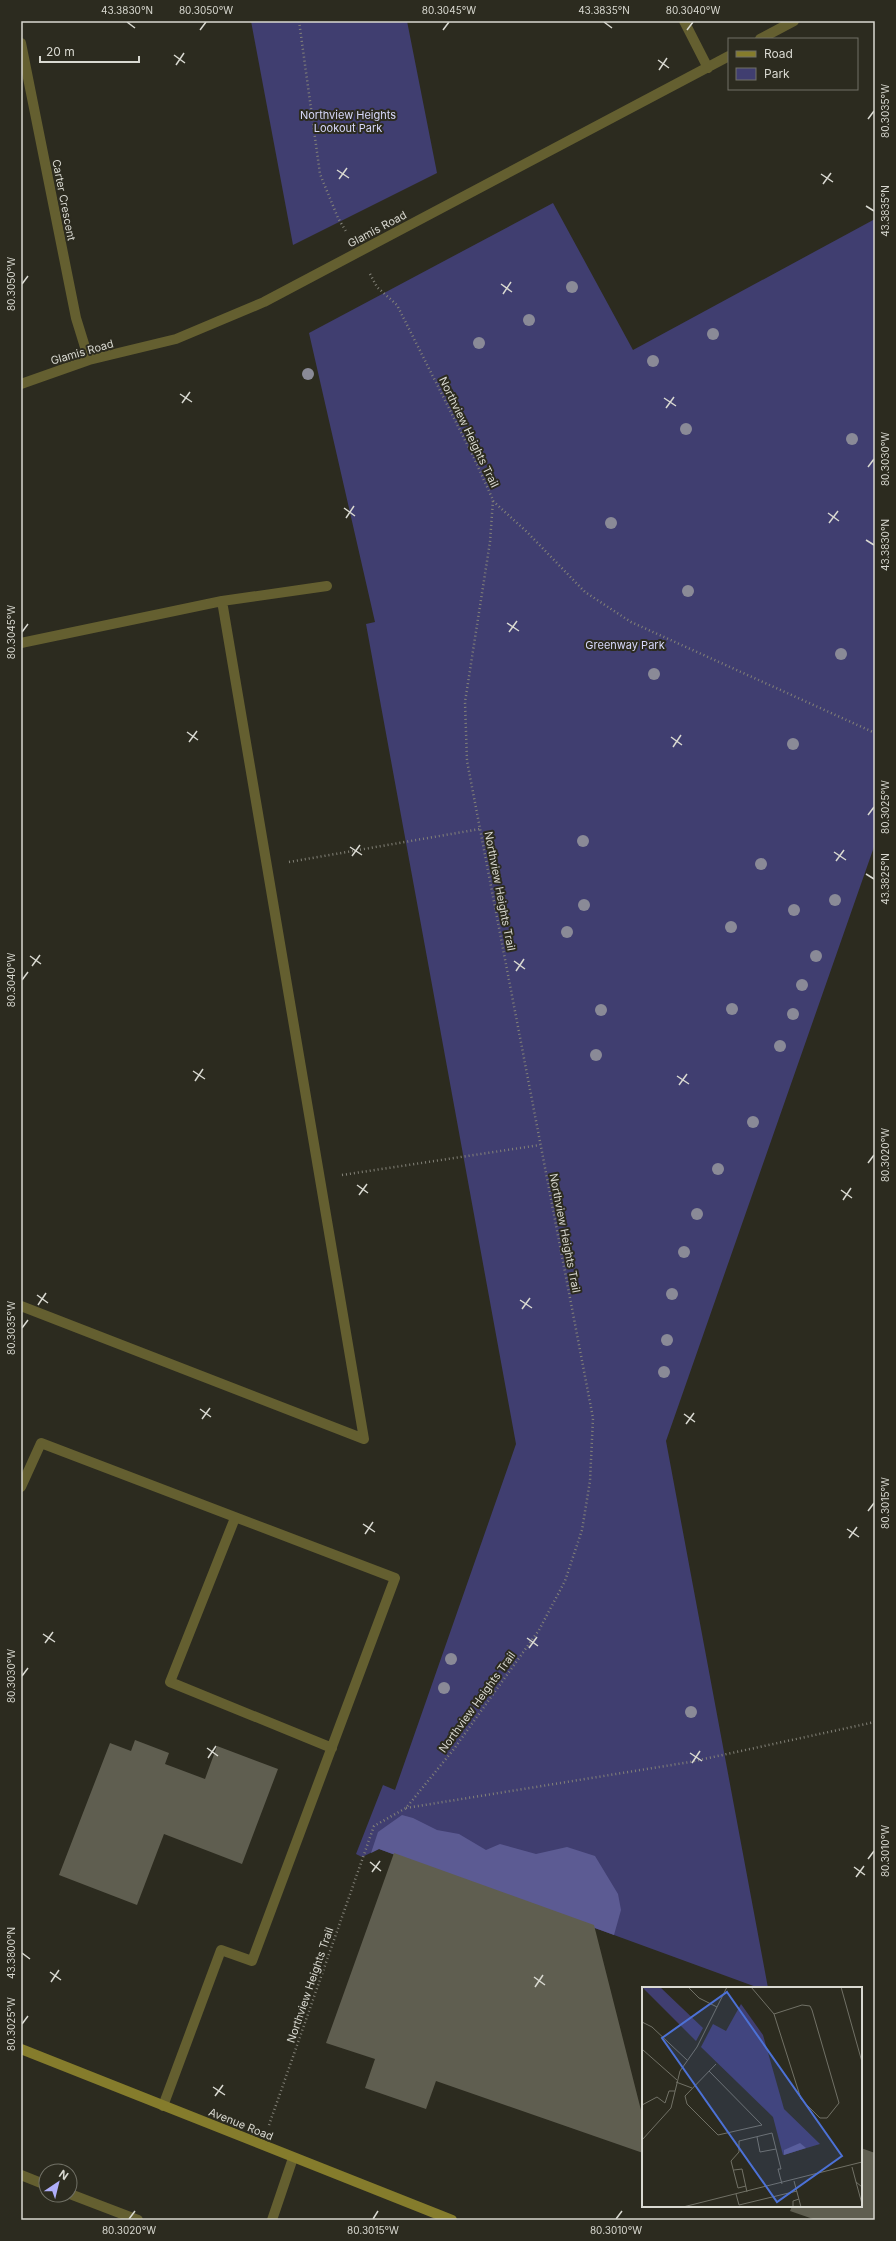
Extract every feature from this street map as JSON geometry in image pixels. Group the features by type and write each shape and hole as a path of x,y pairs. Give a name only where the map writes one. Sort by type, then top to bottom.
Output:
{"street":[{"path":"684,21 708,68"},
{"path":"762,38 794,21"},
{"name":"Carter Crescent","path":"21,43 76,318 89,360"},
{"name":"Glamis Road","path":"21,384 89,360 176,339 264,302 728,57"},
{"path":"21,643 222,601 328,586"},
{"path":"21,1306 364,1439 222,601"},
{"path":"21,1487 41,1443 395,1578 252,1961 221,1950 163,2106"},
{"path":"235,1518 170,1682 332,1748"},
{"name":"Avenue Road","path":"21,2049 261,2146 452,2220"},
{"path":"272,2220 293,2158"},
{"path":"21,2175 38,2181"},
{"path":"78,2197 138,2220"}],"path":[{"path":"299,21 320,174 338,218 348,234"},
{"name":"Northview Heights Trail","path":"261,2146 374,1826 406,1808 454,1749 539,1630 565,1581 582,1530 590,1481 593,1418 467,761 465,702 490,542 493,500 474,458 397,305 377,287 368,271"},
{"path":"493,500 527,532 585,592 631,622 875,733"},
{"path":"267,866 480,829"},
{"path":"320,1179 540,1145"},
{"path":"406,1808 690,1762 875,1722"}],"green space":[{"name":"Northview Heights Lookout Park","path":"251,21 407,21 437,173 293,245"},
{"name":"Greenway Park","path":"553,203 633,350 875,219 875,844 666,1441 768,1987 756,1987 379,1849 362,1857 356,1854 383,1785 395,1790 516,1444 366,624 375,622 309,333"}],"shaded area":[{"path":"402,1815 413,1818 437,1830 459,1834 486,1850 500,1844 536,1854 567,1847 595,1856 618,1894 621,1910 614,1935 379,1849 371,1853 378,1832"}],"building":[{"path":"135,1740 169,1753 165,1764 205,1779 217,1746 278,1769 242,1864 164,1834 137,1905 59,1875 110,1743 131,1751"},
{"path":"394,1853 594,1925 642,2114 642,2153 436,2081 426,2109 365,2088 375,2059 326,2043"},
{"path":"862,2148 875,2153 875,2220 816,2220 790,2211 792,2207 862,2207"}]}
